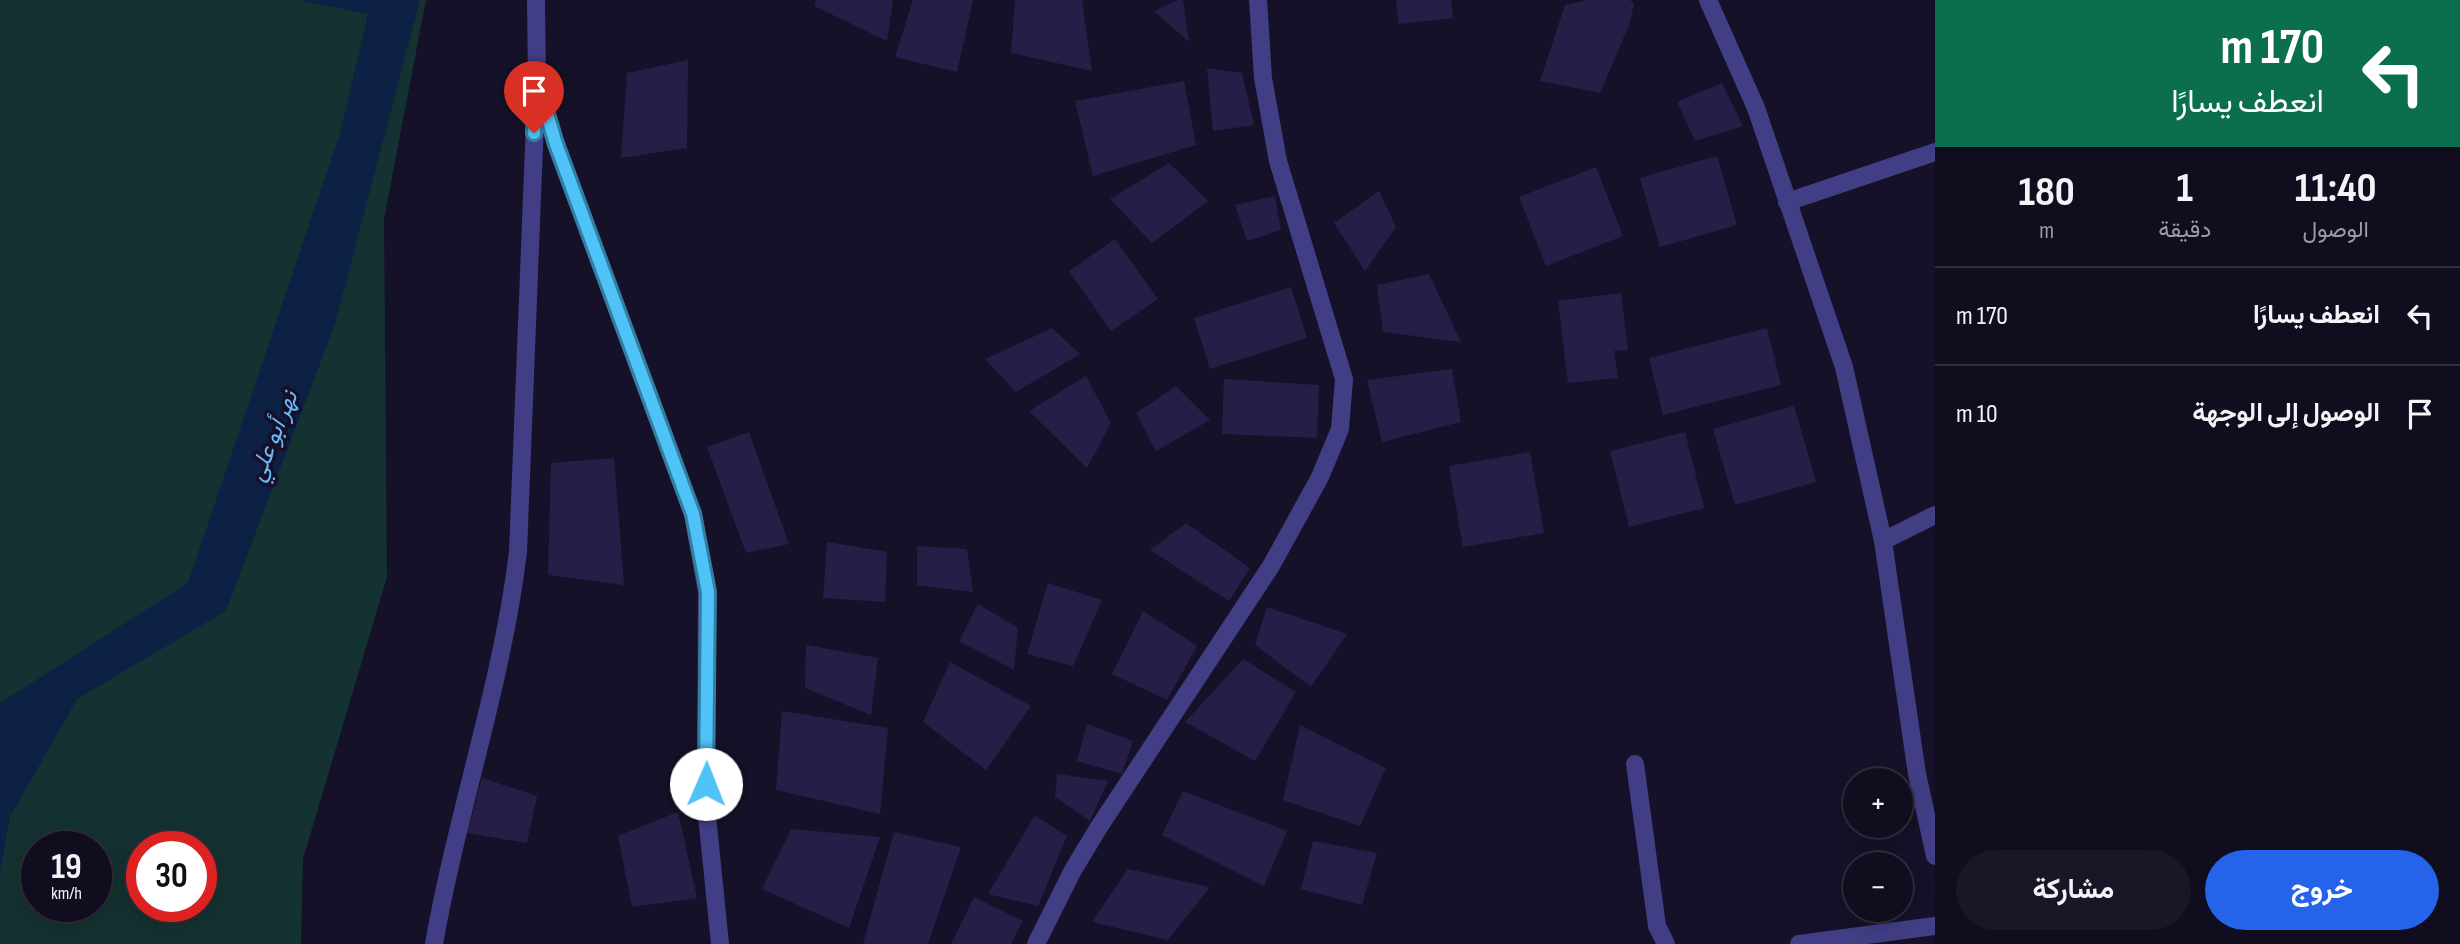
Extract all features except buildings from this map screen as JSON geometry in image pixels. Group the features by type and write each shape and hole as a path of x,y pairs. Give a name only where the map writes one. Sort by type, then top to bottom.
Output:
{"street":[{"path":"434,944 444,882 510,618 518,552 537,81 536,0"},
{"path":"1036,944 1073,870 1099,827 1271,566 1320,477 1340,429 1344,379 1278,161 1263,78 1258,0"},
{"path":"1708,0 1756,108 1844,368 1883,541 1917,774 1930,812 1935,856"},
{"path":"537,81 556,144 693,514 708,592 706,806 720,944"},
{"path":"1787,202 1935,152"},
{"path":"1883,541 1935,515"},
{"path":"1635,764 1657,926 1666,944"},
{"path":"1799,944 1935,926"}],"green space":[{"path":"0,0 426,0 384,219 387,577 303,859 301,944 0,944"}],"water":[{"name":"نهر أبو علي","path":"299,0 420,0 335,324 226,611 77,699 10,817 0,872 0,703 188,583 340,133 368,14"}],"route":[{"path":"534,133 537,81 556,144 693,514 708,592 706,784"}]}
